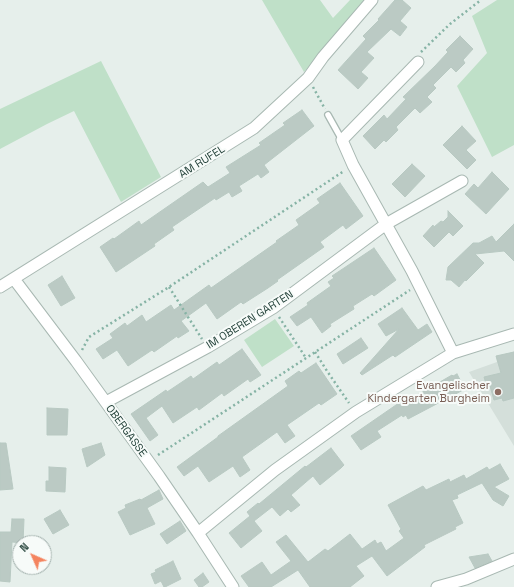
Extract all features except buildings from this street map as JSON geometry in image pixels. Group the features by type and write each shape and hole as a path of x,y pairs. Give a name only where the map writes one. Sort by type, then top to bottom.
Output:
{"street":[{"name":"AM RUFEL","path":"0,287 254,128 308,78 323,57 372,0"},
{"path":"418,62 342,140 353,165 419,285 453,354"},
{"name":"IM OBEREN GARTEN","path":"106,402 208,347 273,308 386,224 462,181"},
{"name":"OBERGASSE","path":"14,279 106,402 198,533 233,587"},
{"path":"198,533 275,470 356,412 453,354 514,334"},
{"path":"437,587 466,579 514,559"}],"lane":[{"path":"328,115 342,140"}],"path":[{"path":"418,62 414,59 450,24 481,0"},
{"path":"308,78 328,115"},
{"path":"89,337 168,287 353,165"},
{"path":"148,462 419,285"},
{"path":"168,287 208,347"},
{"path":"273,308 306,358"},
{"path":"315,352 341,393"}],"shaded area":[{"name":"Evangelischer Kindergarten Burgheim","path":"514,352 514,446 469,372 497,362 496,356"}],"green space":[{"path":"262,0 320,0 333,18 350,0 367,0 304,72"},
{"path":"497,0 514,0 514,145 492,157 457,86 487,53 472,16"},
{"path":"101,61 161,177 121,202 74,111 0,149 0,109"},
{"path":"275,319 294,346 262,367 244,340"}],"place":[{"name":"Evangelischer Kindergarten Burgheim","path":"498,392"}]}
